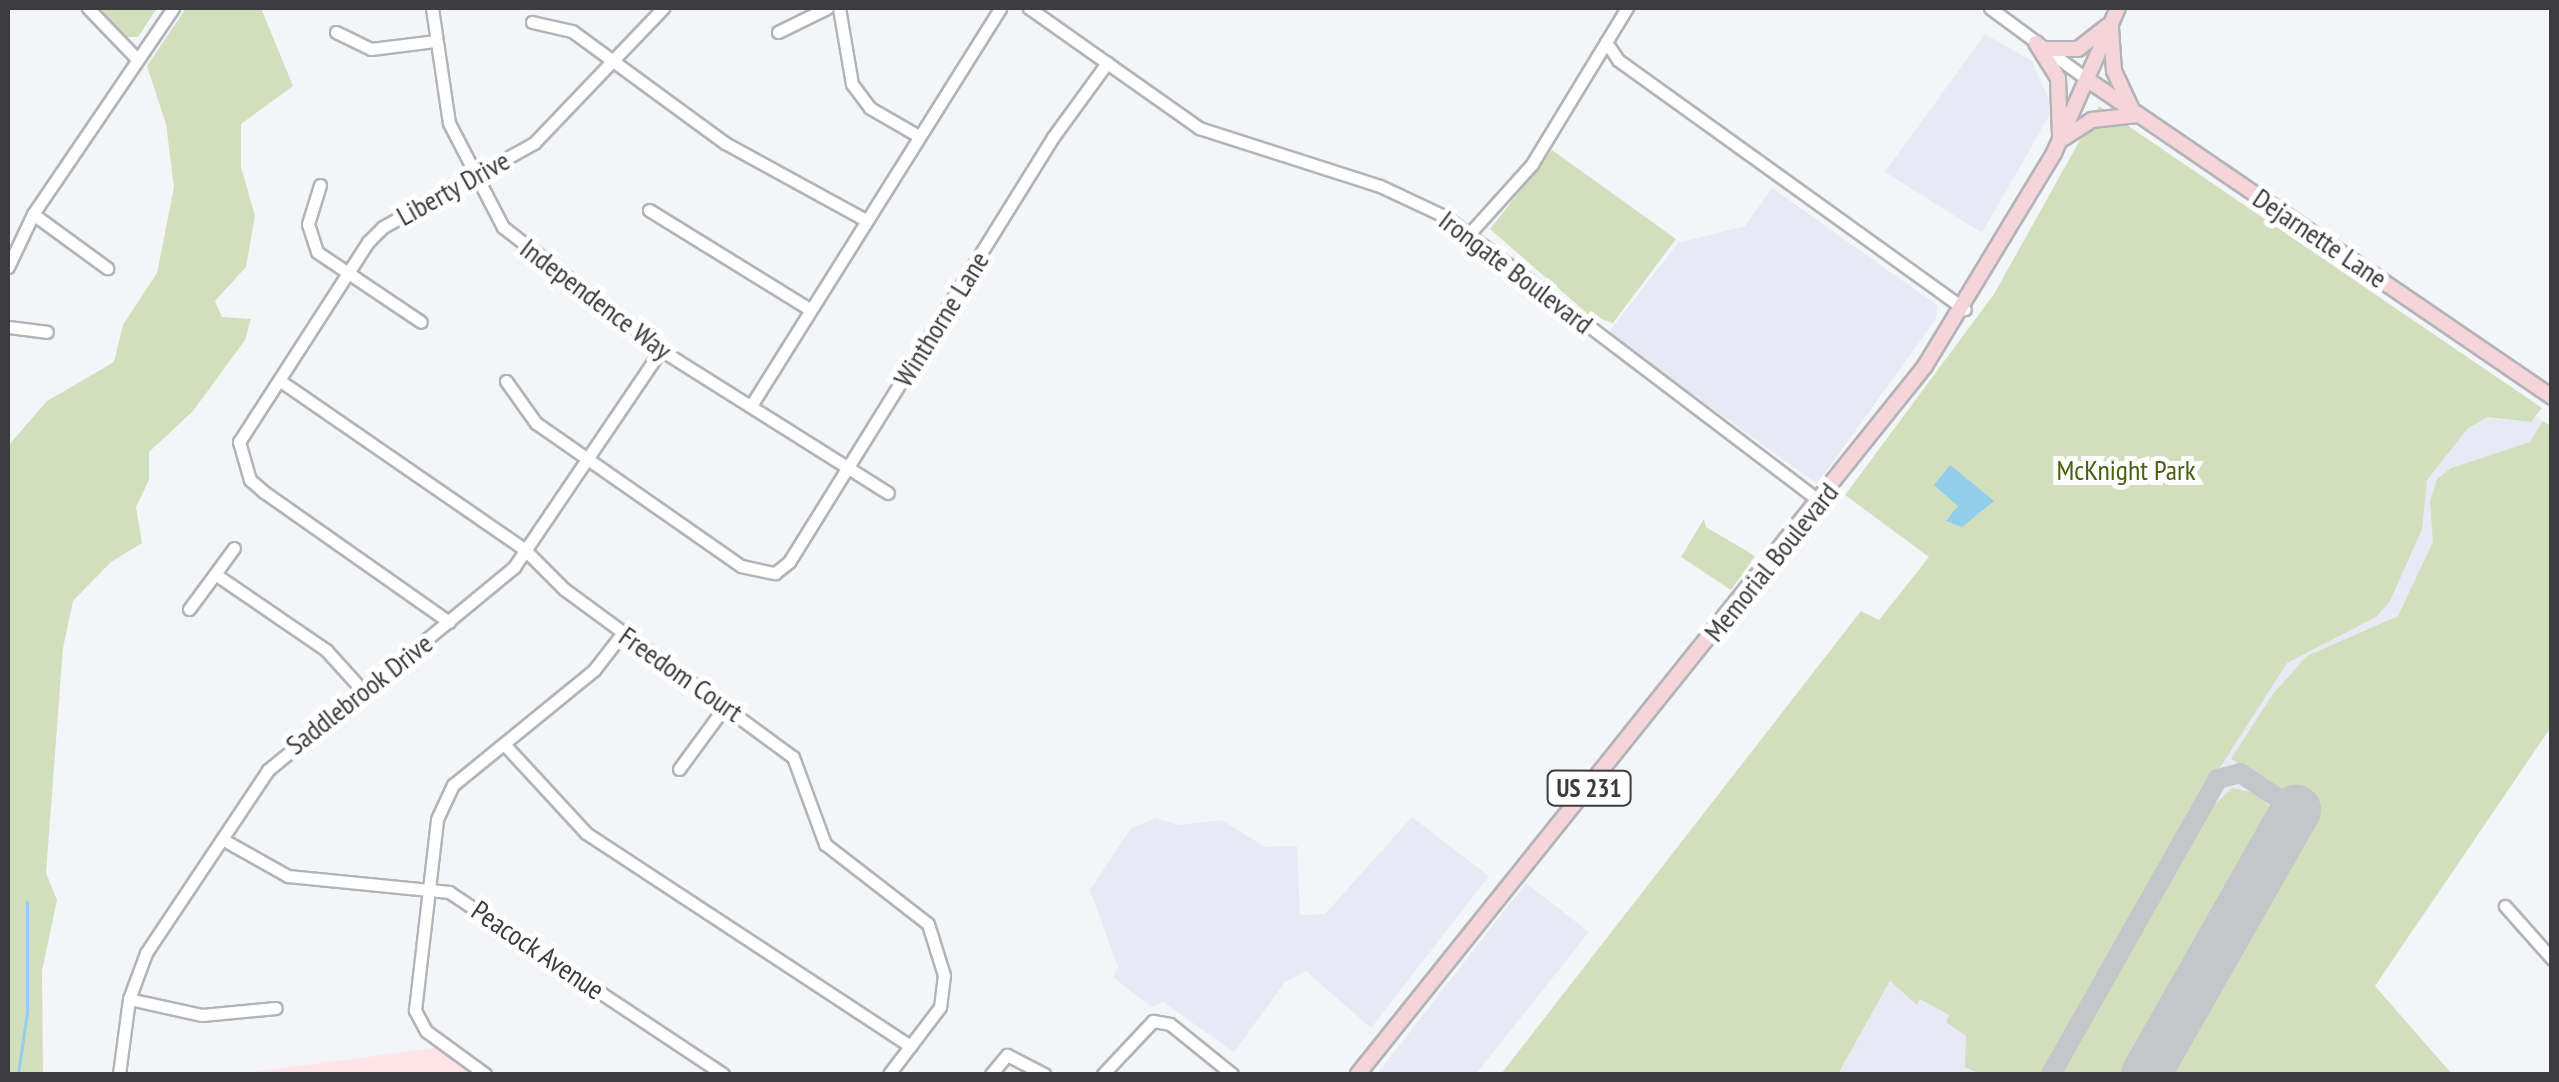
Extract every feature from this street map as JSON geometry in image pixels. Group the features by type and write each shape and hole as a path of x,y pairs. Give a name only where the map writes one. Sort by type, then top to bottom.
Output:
{"main road":[{"path":"2060,140 2061,92 2040,46 2078,49 2114,15"},
{"path":"2060,140 2092,120 2136,113 2114,71 2114,15"},
{"name":"Memorial Boulevard","path":"1358,1074 1820,501 1965,308 2060,140 2114,15"},
{"name":"Dejarnette Lane","path":"2088,80 2552,398"}],"street":[{"path":"88,8 138,59"},
{"path":"8,267 34,214 173,8"},
{"name":"Independence Way","path":"432,8 449,124 472,178 527,251 662,350 888,492"},
{"name":"Liberty Drive","path":"449,622 250,480 238,442 344,271 383,227 534,144 616,63 664,8"},
{"path":"778,32 827,8"},
{"path":"839,8 852,84 870,108 917,134"},
{"path":"752,404 917,134 1000,8"},
{"name":"Irongate Boulevard","path":"1030,8 1198,128 1400,193 1468,234 1820,501"},
{"path":"1468,234 1532,164 1627,8"},
{"path":"1990,8 2088,80"},
{"path":"532,22 572,31 725,143 864,219"},
{"path":"336,32 370,49 435,41"},
{"path":"1606,42 1618,60 1965,308"},
{"name":"Winthorne Lane","path":"587,459 741,566 775,573 789,562 1053,137 1106,63"},
{"path":"320,185 308,224 311,239 344,271 422,322"},
{"path":"649,210 809,309"},
{"path":"34,214 107,268"},
{"path":"8,327 47,332"},
{"name":"Saddlebrook Drive","path":"119,1074 128,999 146,953 278,758 498,583 526,550 662,350"},
{"name":"Freedom Court","path":"279,380 526,550 622,634 794,757 824,844 928,924 944,990 940,1008 889,1074"},
{"path":"506,381 536,423 587,459"},
{"path":"189,609 234,548"},
{"path":"215,574 326,650 364,692"},
{"path":"485,1074 442,1044 415,1010 426,890 444,800 504,744 594,670 622,634"},
{"path":"679,769 726,705"},
{"path":"504,744 586,833 910,1046"},
{"name":"Peacock Avenue","path":"222,839 288,876 426,890 464,900 724,1074"},
{"path":"2505,906 2552,959"},
{"path":"128,999 202,1016 276,1008"},
{"path":"1103,1074 1146,1025 1160,1021 1232,1074"},
{"path":"991,1074 1007,1055 1044,1074"}],"shaded area":[{"path":"1985,34 2032,61 2053,109 1982,233 1885,172"},
{"path":"1772,188 1937,305 1936,319 1817,484 1608,333 1678,243 1745,226"},
{"path":"2481,381 2551,427 2551,727 2313,1074 1838,1074 1890,981 1966,1022 2161,813"},
{"path":"1412,817 1489,876 1371,1028 1306,971 1285,982 1234,1052 1163,1002 1151,1007 1113,977 1118,967 1090,890 1131,828 1156,818 1178,825 1222,820 1265,847 1297,846 1300,915 1325,914"},
{"path":"1526,883 1589,932 1476,1074 1377,1074"},
{"path":"436,1048 472,1074 239,1074"}],"green space":[{"path":"97,8 157,8 138,37 125,37"},
{"path":"186,8 261,8 293,86 241,124 241,167 255,216 246,267 215,301 222,317 251,319 245,340 193,411 149,452 149,480 136,507 142,543 111,562 73,601 63,648 46,873 57,900 42,971 43,1074 8,1074 8,446 47,401 114,362 123,325 157,273 174,187 166,124 147,66"},
{"name":"McKnight Park","path":"2099,106 2542,408 2531,422 2488,417 2468,428 2427,480 2422,529 2390,601 2376,617 2287,663 2189,816 2043,1074 1980,1074 1965,1067 1966,1036 1946,1022 1949,1015 1920,999 1917,1005 1890,981 1838,1074 1501,1074 1861,611 1879,620 1929,557 1845,495 1994,294"},
{"path":"1552,150 1676,239 1613,323 1589,315 1490,229"},
{"path":"2543,421 2552,427 2551,727 2375,986 2452,1074 2165,1074 2316,809 2231,759 2273,694 2307,656 2398,616 2433,542 2430,502 2437,479 2451,468 2530,442"},
{"path":"1704,519 1706,527 1755,556 1731,590 1681,557"},
{"path":"2232,788 2256,793 2274,811 2126,1074 2058,1074 2205,814"}],"water":[{"path":"1950,465 1994,501 1962,527 1946,521 1958,506 1934,485"}],"waterway":[{"path":"18,1074 27,1012 27,903"}],"taxiway":[{"path":"2051,1074 2218,779 2240,773 2296,810"}],"runway":[{"path":"2146,1074 2296,810"}]}
